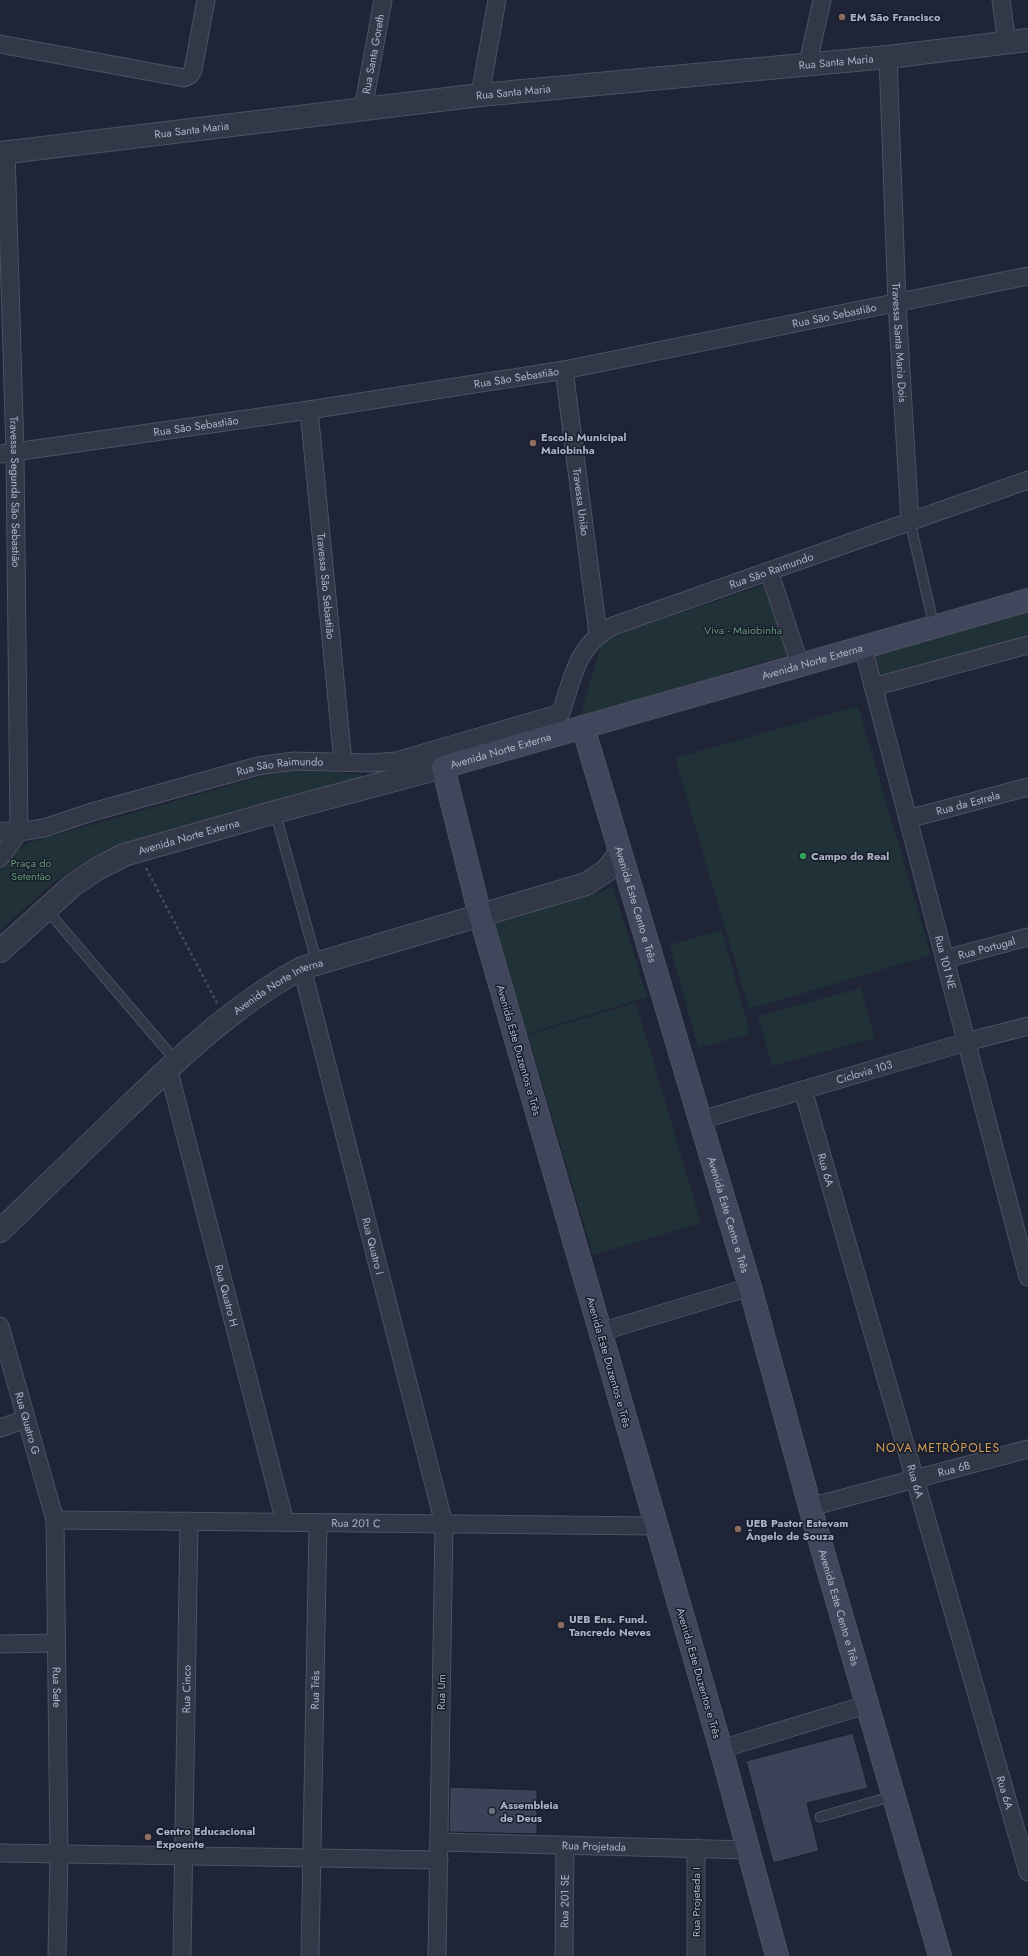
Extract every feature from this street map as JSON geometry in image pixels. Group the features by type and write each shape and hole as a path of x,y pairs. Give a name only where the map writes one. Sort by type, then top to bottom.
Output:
{"main road":[{"name":"Avenida Norte Externa","path":"442,767 570,724 800,665 1028,600"},
{"name":"Avenida Este Cento e Três","path":"570,724 620,854 701,1120 750,1287 810,1507 869,1704 940,1956"},
{"name":"Avenida Este Duzentos e Três","path":"442,767 480,916 721,1749 777,1956"}],"street":[{"path":"0,44 184,78 190,75 193,70 206,0"},
{"name":"Rua Santa Goreth","path":"363,109 383,0"},
{"path":"480,95 497,0"},
{"path":"808,63 822,0"},
{"path":"1001,0 1018,42"},
{"name":"Rua Santa Maria","path":"3,152 480,95 1018,42"},
{"name":"Travessa Santa Maria Dois","path":"888,56 897,303 910,522"},
{"name":"Travessa Segunda São Sebastião","path":"3,152 8,452 19,832"},
{"name":"Rua São Sebastião","path":"8,452 308,410 564,370 1028,276"},
{"name":"Travessa União","path":"564,370 598,634"},
{"name":"Travessa São Sebastião","path":"308,410 343,762"},
{"name":"Rua São Raimundo","path":"0,831 19,832 44,828 92,812 258,766 294,761 380,763 396,761 570,724 577,662 598,634 613,626 1028,480"},
{"path":"769,571 800,665"},
{"path":"873,687 1028,645"},
{"name":"Rua 101 NE","path":"863,647 1028,1277"},
{"name":"Avenida Norte Externa","path":"0,951 72,884 124,855 442,767"},
{"name":"Rua da Estrela","path":"908,819 1028,787"},
{"path":"0,858 19,832"},
{"name":"Avenida Norte Interna","path":"0,1231 172,1065 248,1000 273,983 310,965 586,884 606,871 620,854"},
{"name":"Rua Portugal","path":"945,959 1028,937"},
{"name":"Rua Quatro I","path":"310,965 444,1524"},
{"name":"Ciclovia 103","path":"701,1120 966,1042 1028,1026"},
{"name":"Rua Quatro H","path":"172,1065 285,1522"},
{"name":"Rua 6A","path":"803,1090 1028,1872"},
{"path":"600,1332 750,1287"},
{"name":"Rua Quatro G","path":"0,1326 55,1520"},
{"path":"0,1428 26,1419"},
{"name":"Rua 6B","path":"810,1507 1028,1449"},
{"name":"Rua 201 C","path":"55,1520 656,1526"},
{"name":"Rua Sete","path":"55,1520 59,1854 57,1956"},
{"name":"Rua Cinco","path":"182,1956 189,1522"},
{"name":"Rua Três","path":"310,1956 318,1523"},
{"name":"Rua Um","path":"438,1956 444,1524"},
{"path":"0,1644 56,1643"},
{"path":"721,1749 869,1704"},
{"name":"Rua Projetada","path":"439,1842 748,1850"},
{"name":"Rua 201 SE","path":"564,1956 565,1845"},
{"name":"Rua Projetada I","path":"696,1848 696,1956"},
{"path":"0,1853 439,1860"}],"lane":[{"name":"Travessa Santa Maria Dois","path":"910,522 934,626"},
{"path":"275,812 310,965"},
{"path":"46,909 172,1065"},
{"path":"820,1817 895,1796"}],"path":[{"path":"137,851 226,1019"}],"green space":[{"name":"Viva - Maiobinha","path":"767,584 790,654 580,717 603,639"},
{"path":"1028,611 1028,639 882,679 875,654"},
{"name":"Campo do Real","path":"858,706 931,955 749,1009 675,758"},
{"name":"Praça do Setentão","path":"304,769 363,775 364,779 109,850 93,857 64,875 38,896 0,931 0,867 11,853 31,842 256,778 281,772"},
{"path":"613,887 647,997 522,1035 488,925"},
{"path":"722,930 750,1034 698,1048 670,945"},
{"path":"861,988 875,1038 772,1066 758,1016"},
{"path":"636,1003 701,1223 593,1255 528,1035"}],"building":[{"path":"853,1733 868,1788 807,1803 819,1851 773,1863 746,1761"},
{"name":"Assembleia de Deus","path":"450,1787 537,1790 537,1834 449,1832"}],"place":[{"name":"EM São Francisco","path":"842,17"},
{"name":"Escola Municipal Maiobinha","path":"533,443"},
{"name":"Campo do Real","path":"803,856"},
{"name":"UEB Pastor Estevam Ângelo de Souza","path":"738,1529"},
{"name":"UEB Ens. Fund. Tancredo Neves","path":"561,1625"},
{"name":"Assembleia de Deus","path":"492,1811"},
{"name":"Centro Educacional Expoente","path":"148,1837"}],"district":[{"name":"NOVA METRÓPOLES","path":"938,1448"}]}
